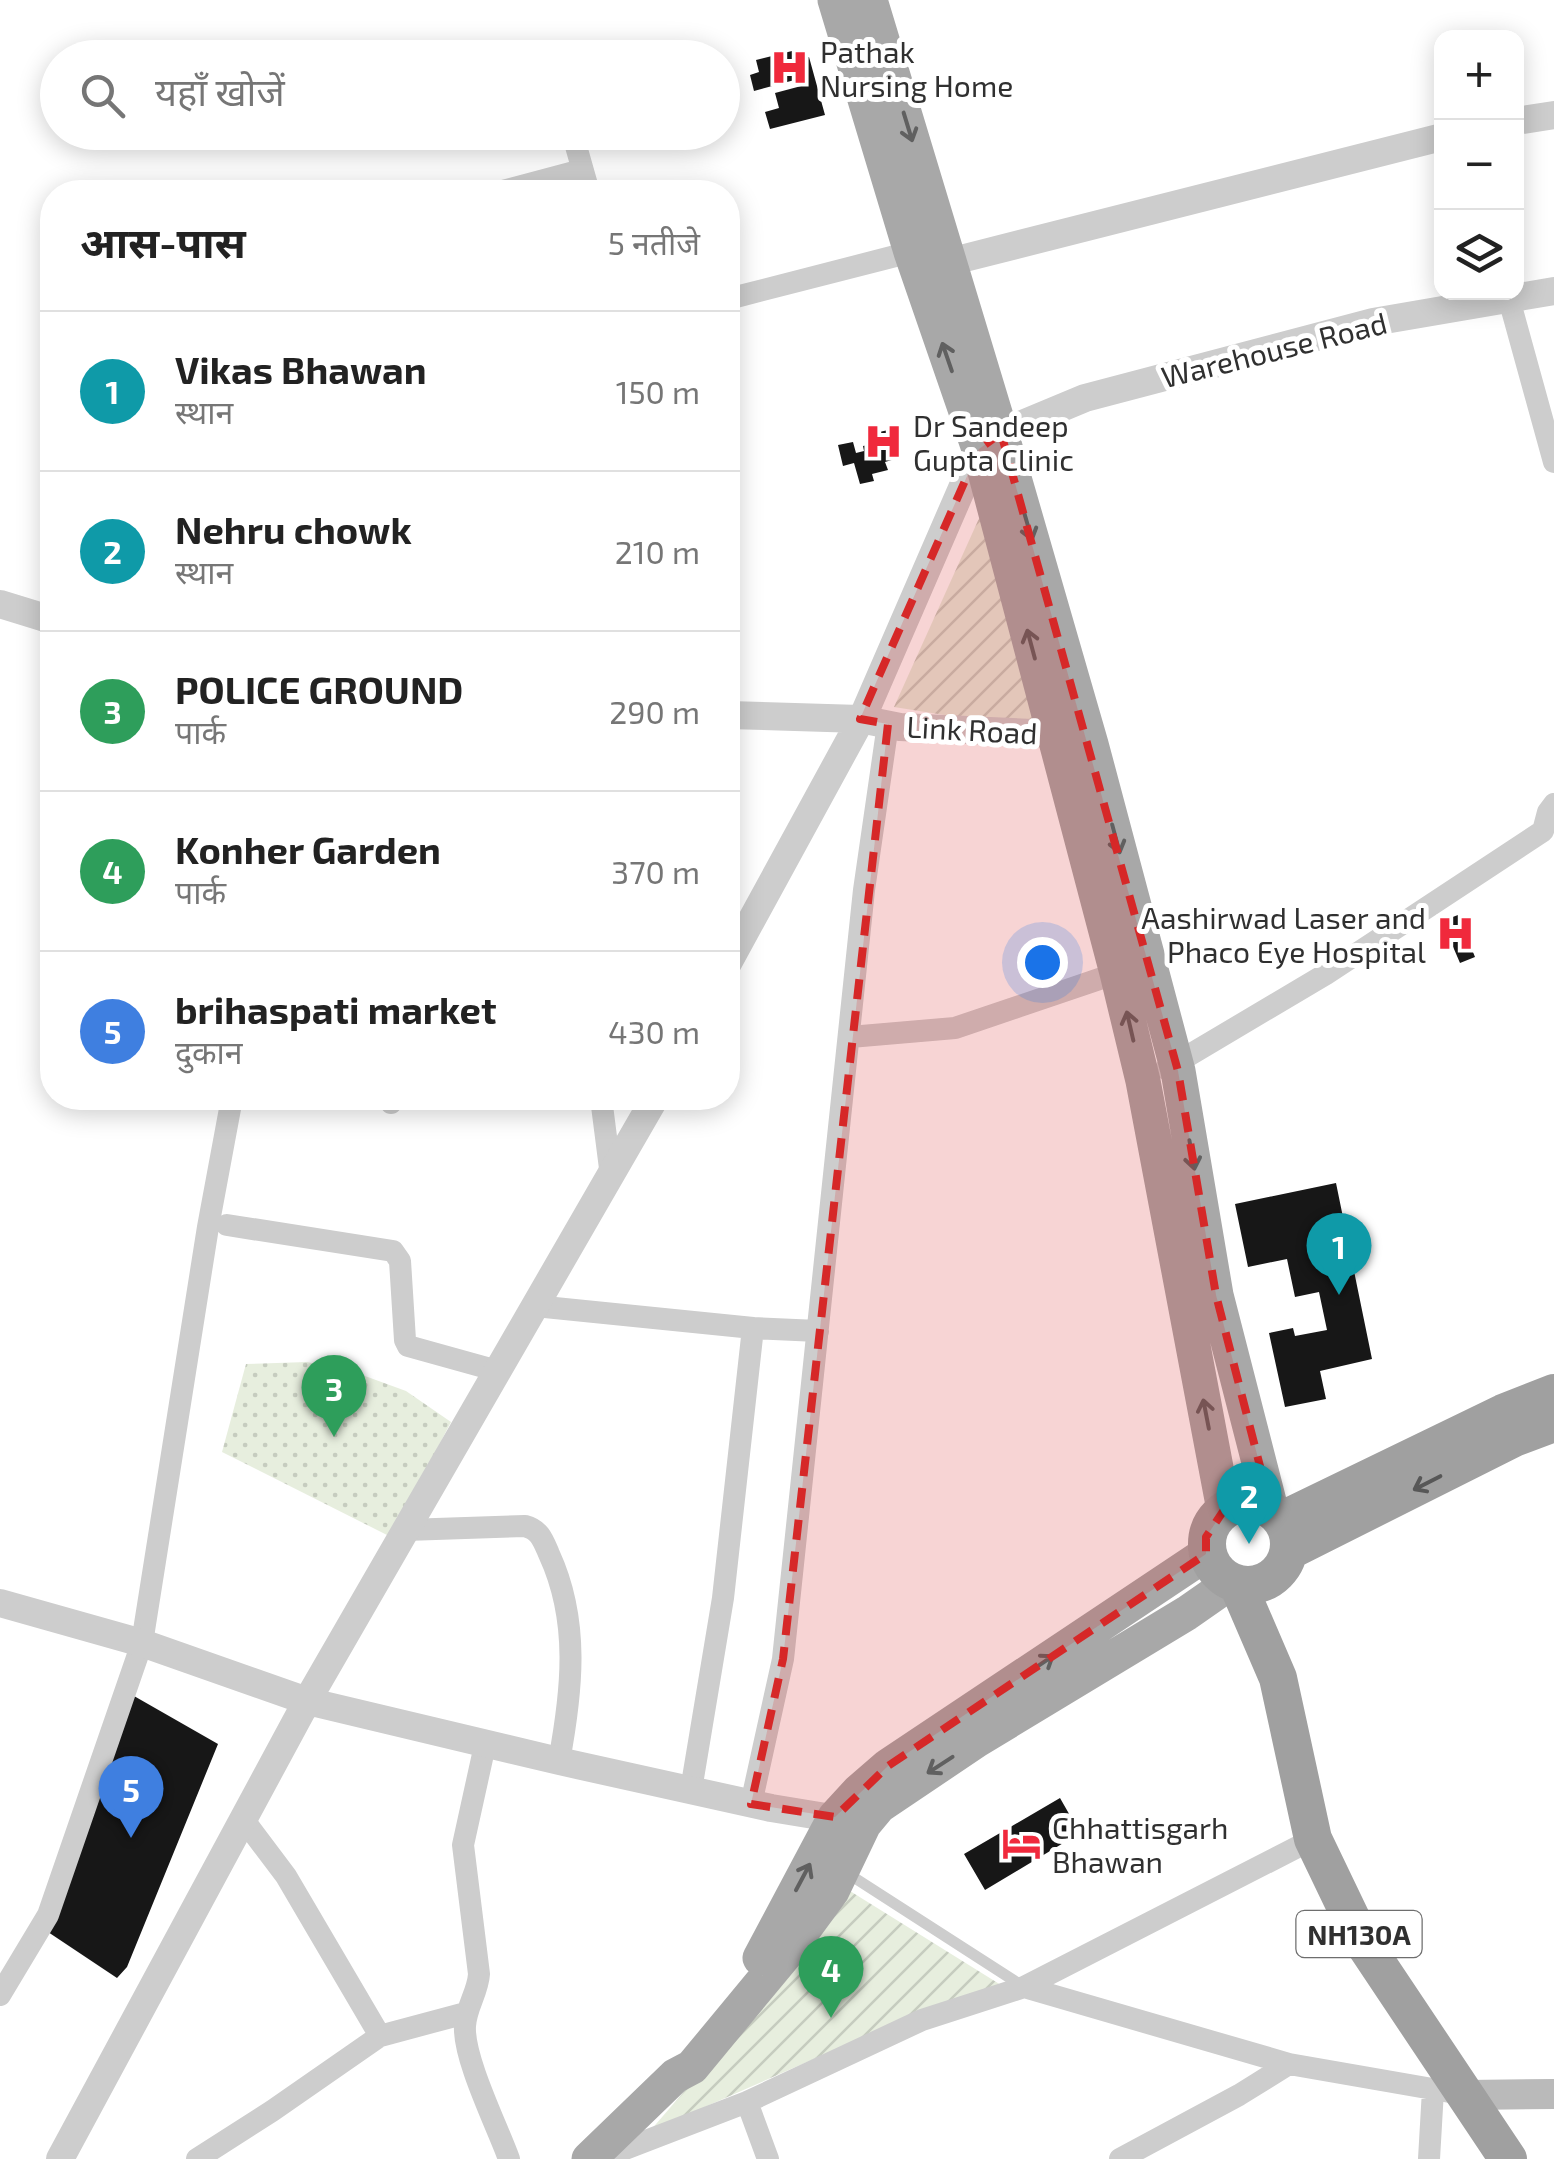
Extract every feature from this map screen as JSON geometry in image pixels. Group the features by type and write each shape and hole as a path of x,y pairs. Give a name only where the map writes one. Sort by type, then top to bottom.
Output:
{"highway":[{"path":"1234,1584 1258,1585 1272,1578 1281,1537 1503,1412 1554,1394"},
{"path":"1281,1537 1554,1423"},
{"path":"1206,1554 1206,1537 1212,1522 1239,1503 1256,1503 1281,1537"},
{"name":"NH130A","path":"1281,1537 1278,1678 1312,1839 1362,1939 1450,2092 1508,2159"},
{"name":"NH130A","path":"1206,1554 1215,1571 1234,1584 1278,1678"}],"main road":[{"path":"835,0 911,252 990,441"},
{"path":"870,0 950,262 990,441 1068,724 1176,1064 1216,1295 1281,1537"},
{"path":"1068,724 1224,1510"},
{"path":"589,2159 675,2076 692,2067 832,1891 842,1870 858,1792 888,1766 1206,1554"},
{"path":"675,2076 678,2064 759,1960 849,1821 880,1806 1234,1584"},
{"path":"1450,2092 1554,2094"}],"street":[{"path":"1522,120 1554,115"},
{"path":"950,262 1434,139"},
{"path":"577,150 584,180"},
{"path":"740,296 911,252"},
{"name":"Warehouse Road","path":"1524,296 1554,291"},
{"name":"Warehouse Road","path":"990,441 1085,398 1354,327 1503,300"},
{"path":"1509,300 1554,462"},
{"path":"740,941 860,719 990,441"},
{"path":"0,604 40,616"},
{"name":"Link Road","path":"740,715 860,719 900,728 1068,724"},
{"path":"751,1804 783,1659 864,890 888,724"},
{"path":"1142,1082 1326,974 1549,833 1548,812 1554,804"},
{"path":"850,1037 955,1028 1117,972"},
{"path":"0,1995 48,1915 142,1643 230,1110"},
{"path":"602,1110 611,1176"},
{"path":"60,2159 307,1701 648,1110"},
{"path":"227,1225 393,1251 400,1260 408,1346 498,1370"},
{"path":"535,1306 818,1331"},
{"path":"691,1790 723,1598 753,1328"},
{"path":"406,1530 525,1526 540,1535 558,1577 572,1652 570,1704 559,1762"},
{"path":"0,1604 142,1643 307,1701 559,1762 849,1821"},
{"path":"486,1745 463,1845 479,1974 466,2013 468,2050 509,2159"},
{"path":"243,1819 286,1876 380,2036"},
{"path":"599,2159 747,2102 922,2020 1024,1987 1312,1839"},
{"path":"1024,1987 1289,2064 1450,2092 1429,2159"},
{"path":"197,2159 380,2036 466,2013"},
{"path":"1120,2159 1224,2104 1289,2064"},
{"path":"747,2102 768,2159"}],"lane":[{"path":"842,1870 1024,1987"}],"highlighted area":[{"path":"1001,433 1178,1071 1216,1295 1271,1509 1224,1510 1206,1537 1206,1554 888,1766 835,1817 751,1804 783,1659 888,724 860,719 979,449"}],"green space":[{"path":"981,514 1039,730 894,707"},
{"path":"307,1362 354,1372 406,1391 451,1422 391,1537 222,1452 246,1364"},
{"path":"850,1891 1001,1985 864,2037 650,2131 764,1999"}],"building":[{"path":"796,50 798,60 809,57 825,115 770,129 765,112 779,108 775,93 805,85 802,78 754,91 750,75 759,72 756,60"},
{"path":"893,429 895,459 885,462 888,470 872,474 874,481 860,484 854,463 843,466 838,445 853,442 856,453 864,451 863,446 872,444 870,434"},
{"path":"1458,915 1475,957 1460,963 1442,921"},
{"path":"1336,1183 1372,1359 1320,1371 1326,1399 1285,1407 1269,1333 1293,1328 1295,1336 1327,1330 1319,1292 1295,1297 1287,1259 1248,1267 1235,1204"},
{"path":"134,1696 218,1744 127,1967 117,1978 48,1932"},
{"name":"Chhattisgarh Bhawan","path":"1060,1798 1080,1833 985,1890 964,1854"}],"place":[{"name":"Pathak Nursing Home","path":"790,68"},
{"name":"Dr Sandeep Gupta Clinic","path":"883,442"},
{"name":"Aashirwad Laser and Phaco Eye Hospital","path":"1456,934"},
{"name":"Vikas Bhawan","path":"1339,1295"},
{"name":"POLICE GROUND","path":"334,1437"},
{"name":"Nehru chowk","path":"1249,1544"},
{"name":"brihaspati market","path":"131,1838"},
{"name":"Chhattisgarh Bhawan","path":"1022,1844"},
{"name":"Konher Garden","path":"831,2018"}]}
